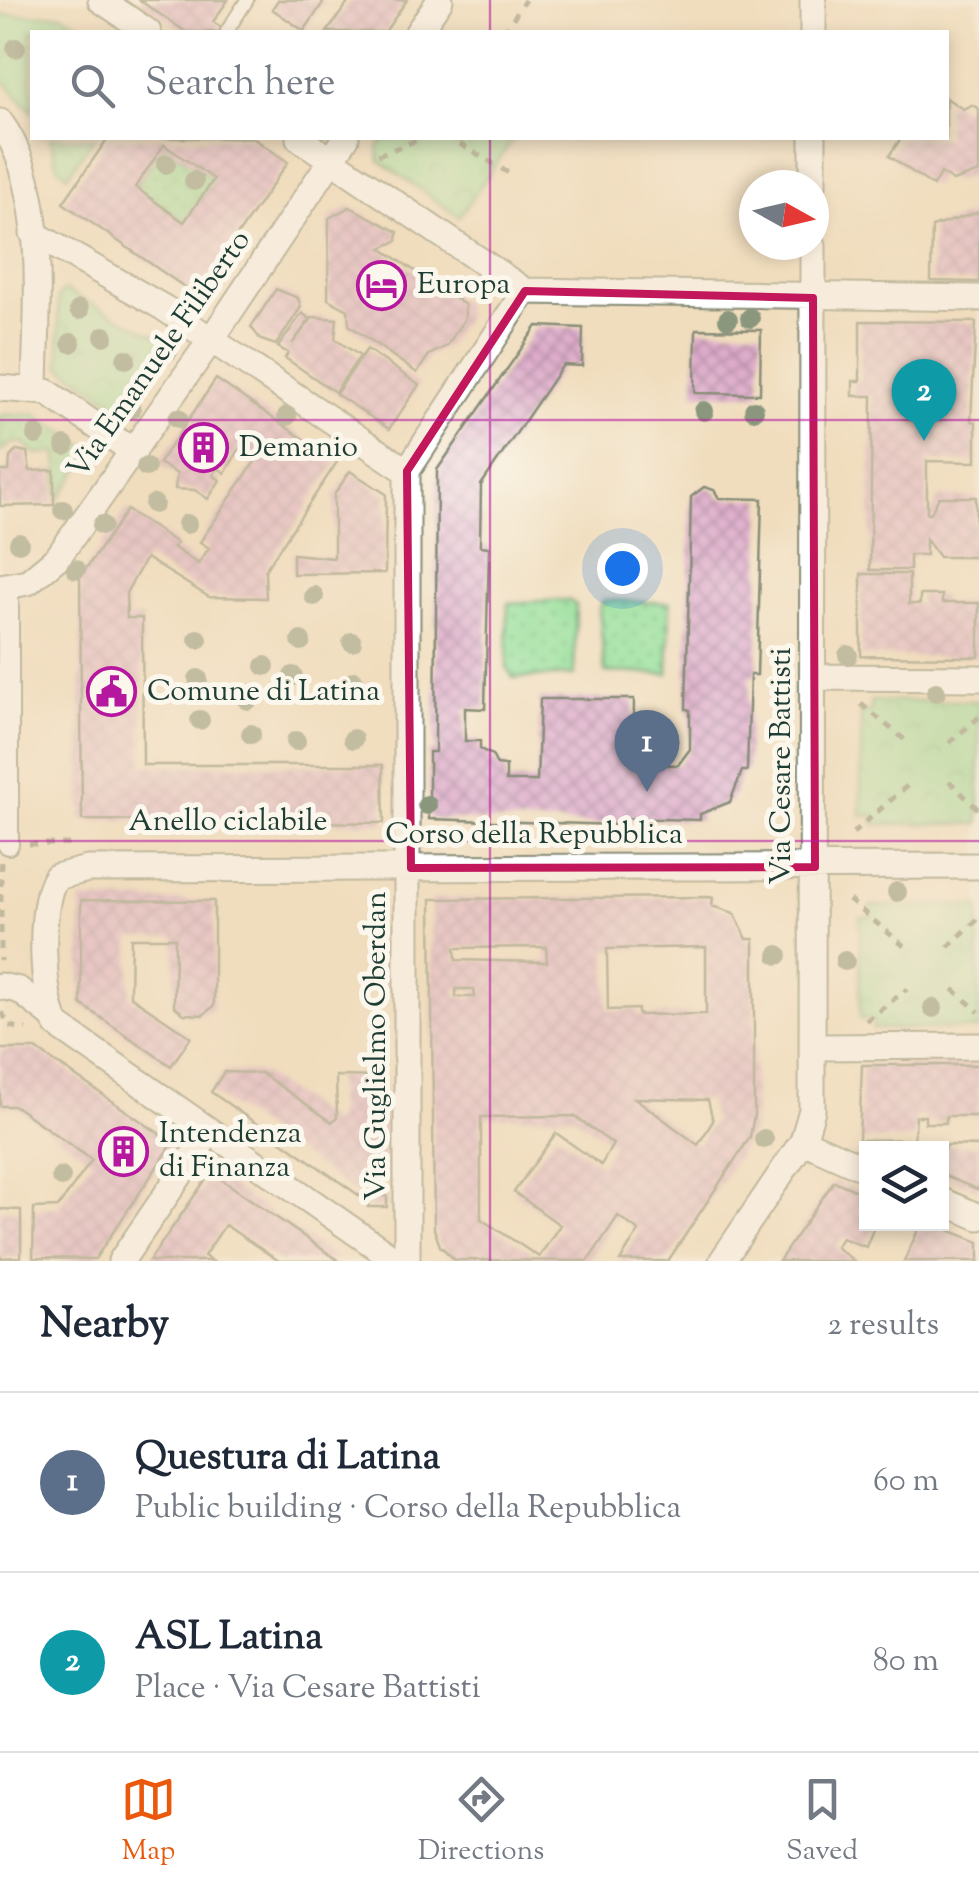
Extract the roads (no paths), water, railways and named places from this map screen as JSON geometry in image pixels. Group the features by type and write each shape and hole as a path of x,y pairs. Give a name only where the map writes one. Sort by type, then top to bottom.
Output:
{"street":[{"path":"100,0 145,30"},
{"path":"419,30 440,0"},
{"path":"813,0 813,30"},
{"path":"0,122 20,156 33,233 35,388"},
{"path":"302,140 526,291 979,298"},
{"name":"Via Emanuele Filiberto","path":"4,587 28,582 50,566 212,340 345,140"},
{"path":"813,140 813,170"},
{"path":"33,233 212,340 407,472 526,291"},
{"name":"Via Cesare Battisti","path":"722,1261 803,1141 812,1110 813,260"},
{"path":"0,388 35,388 134,452"},
{"name":"Via Guglielmo Oberdan","path":"407,472 408,1261"},
{"path":"4,587 8,844"},
{"path":"814,676 979,678"},
{"name":"Corso della Repubblica","path":"51,1015 46,981 46,900 56,877 88,869 979,866"},
{"path":"1,986 20,990 70,1036 397,1261"},
{"path":"815,1047 979,1046"},
{"path":"121,1261 210,1130"},
{"path":"803,1141 859,1165"},
{"path":"949,1204 979,1217"}],"lane":[{"path":"228,30 247,0"}],"place":[{"name":"Europa","path":"382,285"},
{"name":"ASL Latina","path":"924,441"},
{"name":"Demanio","path":"204,448"},
{"name":"Comune di Latina","path":"112,692"},
{"name":"Questura di Latina","path":"647,792"},
{"name":"Intendenza di Finanza","path":"124,1151"}]}
